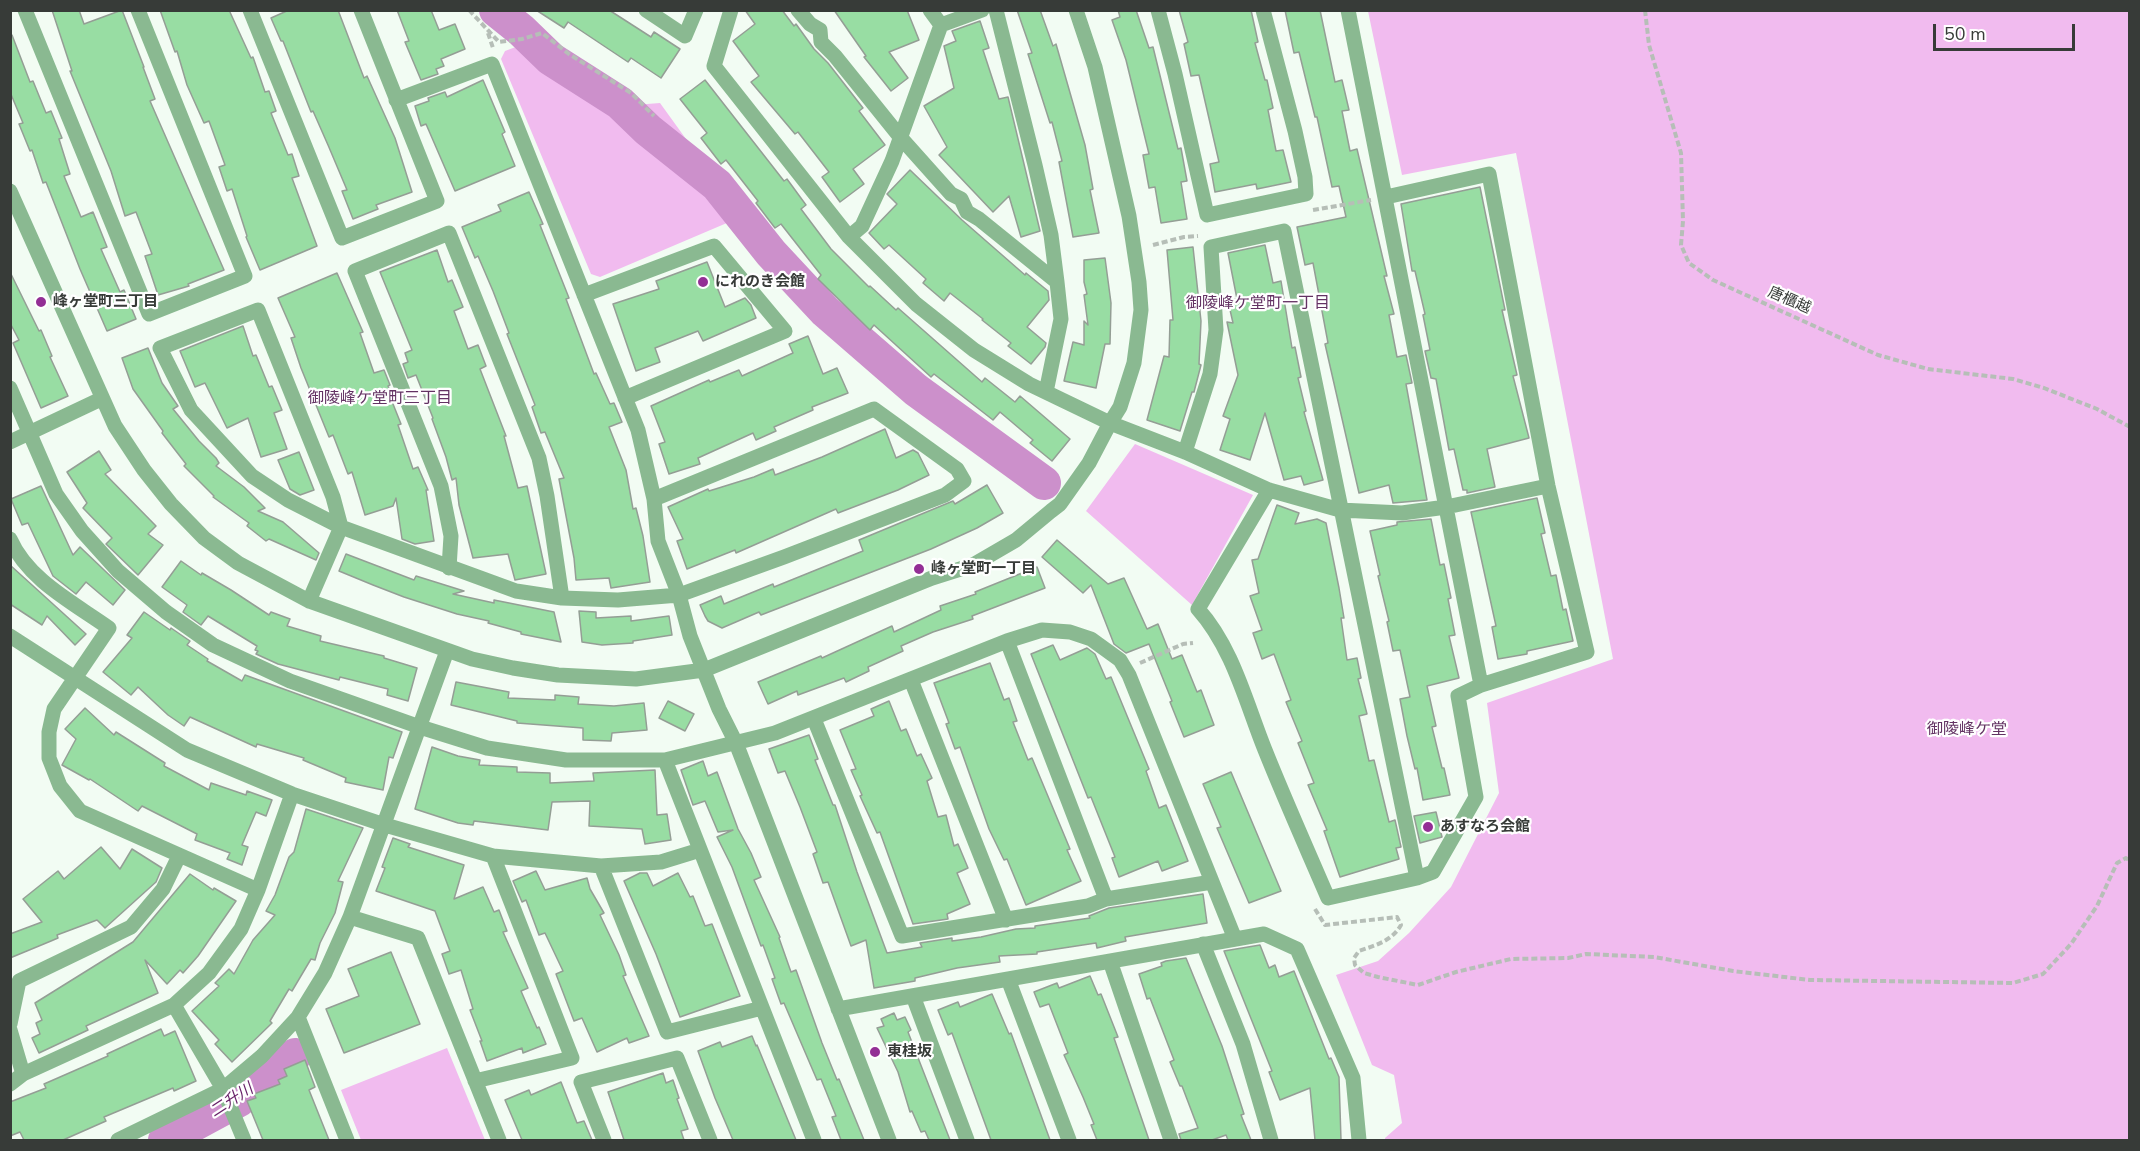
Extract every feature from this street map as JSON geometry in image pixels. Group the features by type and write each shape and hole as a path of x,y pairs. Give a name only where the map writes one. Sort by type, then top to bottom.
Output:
{"street":[{"path":"25,10 149,314 245,276 138,10"},
{"path":"250,10 342,238 436,201 361,10"},
{"path":"646,10 685,36 696,10"},
{"path":"731,10 714,66 849,237 916,304 974,350 1029,384 1110,423 1185,452 1269,490 1340,510 1402,513 1446,507 1548,486"},
{"path":"798,10 810,24 820,30 821,42 836,56 901,138 951,194 962,199 967,212 979,219 1057,282"},
{"path":"930,10 940,25"},
{"path":"940,25 982,10"},
{"path":"996,10 1051,235 1061,320 1046,392"},
{"path":"10,191 115,426 144,470 171,504 204,538 238,563 309,601 447,651 513,668 558,675 636,678 704,670 912,586 973,565 1016,540 1060,504 1089,463 1120,407 1134,363 1141,310 1129,216 1095,67 1076,10"},
{"path":"1158,10 1207,215 1306,194 1305,177 1295,131 1263,10"},
{"path":"1348,10 1481,685"},
{"path":"849,237 862,226 901,138 940,25"},
{"path":"396,100 492,64 643,446 654,499 658,541 679,595 690,636 719,709 736,743 889,1140"},
{"path":"1269,490 1198,609 1206,618 1229,658 1328,898 1417,878 1433,872 1476,798 1458,696 1481,685 1587,652 1548,486 1489,174 1386,197"},
{"path":"1185,452 1210,374 1216,330 1211,247 1284,231 1417,878"},
{"path":"449,568 451,536 441,486 355,271 449,233 538,458 547,496 562,598"},
{"path":"584,295 714,246 785,331 625,398"},
{"path":"309,601 341,527 333,497 258,309 160,348 191,410 252,476 288,500 341,527 516,591 562,598 618,600 679,595 945,495 963,481 957,469 874,409 654,499"},
{"path":"10,388 56,494 82,531 118,571 166,612 213,645 271,672 420,727 487,748 566,760 665,760 775,733 1007,641 1042,630 1070,632 1091,639 1120,660 1126,669 1235,939"},
{"path":"10,442 101,399"},
{"path":"10,539 16,552 33,573 109,628 54,709 49,732 50,758 60,786 80,812 258,890"},
{"path":"10,636 187,750 292,794 385,825 493,856 601,866 661,862 700,850"},
{"path":"1007,641 1106,899"},
{"path":"118,1140 137,1136 223,1089 262,1056 298,1017 325,973 350,917 447,651"},
{"path":"910,680 1006,920"},
{"path":"814,719 902,936 1088,906 1106,899 1212,882"},
{"path":"665,760 814,1140"},
{"path":"10,1030 17,1079 174,1005 209,973 241,929 258,890 292,794"},
{"path":"10,1024 19,981 131,927 163,889 179,856"},
{"path":"475,1082 572,1058 493,856"},
{"path":"601,866 666,1032 762,1008"},
{"path":"350,917 418,938 499,1140"},
{"path":"838,1009 1264,934 1298,949 1353,1078 1359,1140"},
{"path":"1203,944 1243,1044 1271,1140"},
{"path":"1110,961 1172,1140"},
{"path":"1008,979 1068,1140"},
{"path":"913,996 967,1140"},
{"path":"174,1005 223,1089 244,1140"},
{"path":"298,1017 347,1140"},
{"path":"604,1140 581,1082 677,1058 710,1140"}],"path":[{"path":"469,10 499,42 542,33 569,54 631,93 654,116"},
{"name":"唐櫃越","path":"1645,10 1648,45 1665,94 1666,107 1681,153 1683,222 1681,245 1689,263 1713,280 1878,355 1928,369 2013,379 2044,388 2097,409 2130,427"},
{"path":"1126,669 1193,643"},
{"path":"1313,902 1315,910 1325,925 1397,917 1401,925 1398,930 1385,942 1359,951 1354,958 1355,965 1364,973 1418,985 1456,972 1511,959 1568,958 1586,954 1654,957 1733,971 1810,980 2013,983 2043,974 2071,944 2097,906 2117,863 2126,858 2130,861"}],"shaded area":[{"path":"1368,11 2129,11 2129,1140 1385,1140 1402,1123 1394,1075 1372,1065 1336,975 1378,961 1409,933 1451,887 1499,793 1487,703 1613,659 1516,153 1402,175"},
{"path":"537,39 634,105 660,103 733,204 748,214 600,277 591,274 501,59 505,51"},
{"path":"1135,444 1253,495 1192,605 1086,511"},
{"path":"447,1048 485,1140 361,1140 341,1090"}],"building":[{"path":"52,10 79,10 84,24 122,10 155,99 150,101 224,270 188,284 189,286 158,295 145,256 152,254 136,212 125,216 111,171 70,71 72,71"},
{"path":"160,10 229,10 251,58 253,57 265,92 269,91 276,111 271,113 288,155 292,154 299,176 292,178 317,246 260,270 246,237 232,189 227,191 219,167 225,165 209,121 204,123 187,85 177,51 175,52"},
{"path":"289,10 338,10 364,78 367,76 395,138 412,192 376,205 378,209 353,219 342,191 347,190 271,18"},
{"path":"397,10 431,10 439,30 455,24 465,49 441,59 444,66 436,69 438,74 421,80 405,42 409,41"},
{"path":"536,10 609,10 651,37 654,32 680,49 661,78 631,58 628,62 568,22 564,28"},
{"path":"745,10 782,10 794,26 796,24 863,108 859,111 885,145 853,169 864,184 840,202 822,177 829,172 798,132 795,134 751,82 759,76 733,41 755,24"},
{"path":"834,10 907,10 919,40 889,52 908,78 891,91 864,57 866,56"},
{"path":"1017,10 1040,10 1053,46 1056,44 1085,145 1093,189 1090,190 1099,233 1073,237 1059,162 1062,161 1052,122 1050,123 1028,54 1032,53"},
{"path":"1118,10 1136,10 1149,48 1153,47 1178,149 1181,148 1187,181 1181,182 1187,219 1161,223 1155,187 1149,188 1143,155 1149,154 1126,60 1112,20 1120,17"},
{"path":"1179,10 1251,10 1258,42 1255,43 1273,108 1268,110 1276,151 1283,150 1291,182 1257,189 1256,184 1215,192 1210,164 1219,162 1199,75 1191,76 1184,44 1188,42"},
{"path":"1285,10 1320,10 1335,82 1342,80 1349,110 1342,111 1350,151 1357,149 1387,276 1384,276 1394,314 1389,315 1397,357 1406,355 1412,383 1406,384 1427,500 1393,503 1389,485 1359,493 1325,344 1328,343 1313,263 1305,265 1297,227 1346,217 1339,186 1332,187 1317,117 1315,117 1299,52 1294,53"},
{"path":"980,21 989,48 983,50 999,99 1008,97 1040,231 1021,237 1009,196 993,212 939,155 947,147 924,106 954,88 944,46 956,41 952,31"},
{"path":"10,35 12,35 30,82 33,81 46,113 51,111 62,138 59,139 70,174 64,176 81,217 93,212 107,247 101,249 120,292 124,290 136,319 107,331 46,182 43,183 32,150 30,151 19,124 23,123 10,92"},
{"path":"483,80 505,132 502,134 515,166 455,191 426,124 421,126 415,106 445,92 447,97"},
{"path":"705,80 784,181 787,179 806,205 801,209 831,249 869,287 896,310 898,308 982,382 985,378 1015,402 1020,396 1070,439 1052,461 1030,443 1033,440 1000,412 993,420 934,374 931,377 874,325 870,330 818,279 821,275 781,224 775,228 756,203 758,201 726,160 721,164 701,138 707,133 680,99"},
{"path":"910,170 962,220 1025,275 1026,273 1048,291 1049,300 1027,327 1046,343 1031,364 1008,346 1011,343 950,293 944,301 923,283 926,279 889,245 884,249 869,233 897,204 887,194"},
{"path":"1480,187 1505,310 1502,310 1517,375 1513,376 1529,438 1487,449 1495,487 1467,493 1467,490 1463,490 1454,449 1449,450 1436,379 1431,378 1425,351 1430,350 1423,315 1425,314 1415,271 1412,271 1401,204"},
{"path":"529,192 543,224 540,225 569,298 566,299 594,374 596,373 610,404 614,403 622,422 609,427 626,470 633,509 636,508 643,536 650,582 611,588 609,578 576,580 559,479 564,478 545,432 541,433 532,407 535,405 493,291 478,256 475,258 462,227 501,211 498,205"},
{"path":"1265,245 1273,283 1281,281 1292,348 1295,347 1301,377 1298,378 1306,411 1304,412 1323,480 1304,485 1301,476 1284,480 1265,413 1250,460 1220,450 1230,419 1223,416 1238,375 1227,322 1233,323 1228,301 1237,299 1228,253"},
{"path":"1193,247 1201,321 1199,364 1201,365 1180,431 1147,420 1164,356 1169,357 1170,320 1173,320 1167,250"},
{"path":"437,250 448,282 452,280 463,307 454,311 468,349 478,345 486,366 480,369 506,436 504,436 518,488 527,486 546,574 515,580 508,554 473,558 459,505 456,478 452,480 433,418 416,375 408,378 403,364 408,362 405,353 412,350 380,272"},
{"path":"1105,258 1111,303 1110,344 1105,344 1096,388 1064,381 1073,342 1084,345 1084,321 1088,325 1084,295 1087,294 1084,282 1084,260"},
{"path":"707,262 725,307 745,298 751,305 756,318 703,341 698,331 655,348 660,362 636,371 613,304 659,289 656,281"},
{"path":"10,272 39,331 41,330 52,356 50,357 68,396 41,408 13,343 19,340 10,323"},
{"path":"337,273 363,332 360,333 374,373 384,370 390,385 388,386 391,393 389,394 401,424 398,425 413,469 418,467 428,490 426,490 434,541 415,544 402,539 396,498 393,506 365,515 352,472 348,474 333,435 329,437 301,368 291,338 295,337 278,298"},
{"path":"243,326 253,356 256,355 269,387 272,386 282,410 274,413 287,449 261,457 248,418 227,428 205,383 195,387 180,351"},
{"path":"808,336 823,374 837,368 848,393 812,407 813,410 774,427 776,431 756,440 753,433 698,458 700,464 669,474 659,444 665,442 651,406 709,380 710,382 739,370 742,376 793,353 789,344"},
{"path":"148,348 162,383 178,406 173,409 216,458 219,463 216,466 244,487 265,508 258,511 283,522 319,553 316,560 269,539 266,541 247,526 249,523 213,497 184,466 186,464 133,389 122,358"},
{"path":"885,429 896,458 913,450 918,453 929,475 898,490 838,513 836,509 736,553 735,550 687,569 677,541 683,539 668,507 708,489 709,491 773,469 775,475"},
{"path":"99,451 111,470 105,474 156,526 148,534 163,545 138,575 106,544 112,538 83,508 87,503 67,472"},
{"path":"299,452 314,490 300,495 290,489 278,460"},
{"path":"987,485 1003,513 931,549 761,615 759,612 722,628 708,621 700,605 721,596 724,604 773,584 774,587 863,551 859,540 953,501 955,504"},
{"path":"41,486 73,555 80,547 125,590 113,605 86,582 76,594 53,576 28,523 22,525 11,499"},
{"path":"1537,498 1545,533 1541,534 1551,576 1556,575 1563,610 1566,609 1573,641 1527,651 1527,654 1498,659 1492,627 1496,626 1471,512"},
{"path":"1277,505 1299,513 1295,524 1317,519 1326,523 1344,618 1341,618 1347,660 1357,658 1361,678 1358,679 1367,714 1359,716 1369,761 1374,760 1389,822 1395,820 1401,847 1396,848 1399,859 1340,877 1324,831 1327,830 1308,785 1314,783 1298,743 1302,741 1286,702 1291,700 1274,654 1262,659 1253,633 1262,630 1250,596 1259,593 1252,560 1258,559"},
{"path":"1431,519 1440,565 1444,564 1451,598 1448,599 1455,635 1449,636 1459,678 1427,686 1436,726 1432,727 1450,795 1423,800 1400,699 1410,697 1400,650 1393,651 1370,531 1397,525 1397,522"},
{"path":"1057,540 1108,584 1124,578 1147,629 1158,624 1172,659 1182,655 1197,692 1201,690 1214,725 1184,737 1149,644 1126,653 1114,644 1091,585 1083,593 1042,557"},
{"path":"346,554 414,580 416,576 464,591 453,594 554,612 561,642 521,634 521,632 488,623 489,621 457,614 373,585 339,571"},
{"path":"181,561 269,615 271,612 290,619 287,626 321,636 320,641 384,656 384,658 417,668 408,701 387,695 388,689 340,677 339,680 278,664 256,654 257,646 208,616 201,625 183,612 187,605 162,587"},
{"path":"10,565 86,634 75,645 47,616 42,625 10,604"},
{"path":"1037,567 1045,588 972,616 973,619 933,632 901,646 903,651 868,667 869,671 846,682 844,678 798,695 797,691 768,704 758,682 821,656 822,658 892,626 894,632 941,610 940,606 976,594 975,592"},
{"path":"579,611 596,612 596,618 631,616 631,621 669,616 672,635 633,641 633,643 602,645 582,642"},
{"path":"144,612 190,641 187,645 208,659 207,661 242,681 245,675 402,732 393,758 389,757 383,790 345,782 346,778 303,760 304,758 257,744 256,747 190,717 184,726 168,715 138,687 131,695 103,672 132,638 127,635"},
{"path":"1053,645 1060,660 1087,648 1095,654 1106,679 1111,677 1149,769 1146,771 1159,808 1166,805 1188,861 1162,871 1158,861 1119,877 1112,858 1115,857 1091,797 1088,798 1031,654"},
{"path":"990,663 1004,700 1009,698 1017,721 1013,722 1028,760 1032,758 1081,881 1026,905 1007,859 1004,860 989,829 960,747 955,749 946,724 949,723 934,683"},
{"path":"456,682 509,692 508,698 555,700 555,695 579,697 578,704 614,706 644,703 647,730 612,733 611,741 583,740 583,728 517,723 517,721 451,705"},
{"path":"668,701 694,714 685,731 659,718"},
{"path":"889,701 901,731 906,729 917,756 921,754 932,778 927,781 938,817 946,815 954,846 958,844 968,868 957,873 970,904 947,914 948,919 913,924 880,832 877,833 860,796 862,795 851,770 856,769 840,730 874,716 871,709"},
{"path":"85,708 114,735 116,732 165,763 164,766 209,790 211,783 246,795 247,791 272,800 266,816 256,812 242,845 248,847 242,865 227,859 230,853 195,840 197,834 142,806 138,811 90,779 62,765 76,739 65,729"},
{"path":"809,735 818,759 815,760 833,805 835,805 887,953 922,947 920,943 952,938 952,941 1016,929 1035,928 1035,926 1090,918 1089,916 1109,908 1203,894 1207,923 1125,937 1126,941 1097,948 1096,943 1037,952 1037,954 999,956 1000,962 957,968 915,978 915,981 874,988 866,940 851,946 828,882 823,883 813,854 817,852 800,807 785,771 778,773 769,749"},
{"path":"432,747 458,756 480,760 479,765 517,767 517,772 550,773 550,783 594,781 593,773 655,770 657,815 667,814 671,840 645,844 642,829 589,826 590,801 552,802 548,830 474,821 473,825 458,823 415,809"},
{"path":"703,761 708,776 717,772 738,829 761,877 754,880 780,937 791,972 796,970 822,1043 864,1140 841,1140 832,1117 836,1116 821,1079 817,1080 784,1003 781,1004 772,979 775,978 763,945 761,946 732,867 717,837 733,830 718,832 705,801 693,805 681,770"},
{"path":"1231,772 1281,891 1249,903 1217,828 1221,827 1203,784"},
{"path":"306,809 363,828 338,881 343,882 335,913 320,943 315,960 311,959 292,991 289,989 270,1021 272,1023 232,1062 215,1044 219,1040 192,1011 219,986 215,983 229,969 234,974 253,940 275,915 266,911 275,895 289,857 294,852"},
{"name":"あすなろ会館","path":"1436,812 1442,837 1420,843 1414,816"},
{"path":"393,838 410,844 408,847 464,865 454,899 483,887 494,912 499,910 507,931 503,932 528,988 521,991 546,1044 523,1053 522,1048 487,1061 470,1010 473,1009 461,970 449,974 442,954 450,951 435,911 376,891"},
{"path":"101,847 120,869 132,849 162,868 156,882 105,928 97,920 57,935 58,938 10,958 10,934 42,922 23,899 58,871 64,879"},
{"path":"536,871 545,890 587,878 590,889 604,913 600,915 619,955 626,975 623,976 649,1036 629,1043 627,1038 597,1052 582,1018 574,1021 556,974 563,971 545,933 539,935 526,900 522,902 513,881"},
{"path":"640,873 647,873 653,886 678,873 690,897 693,896 705,926 712,924 740,996 680,1017 624,881"},
{"path":"190,874 213,890 214,888 236,901 198,956 183,973 180,970 167,984 145,960 158,993 86,1026 88,1030 39,1053 32,1038 40,1034 36,1023 42,1020 35,1003 133,942"},
{"path":"1260,945 1269,968 1275,965 1279,977 1294,971 1329,1059 1331,1058 1339,1077 1341,1140 1315,1140 1310,1088 1280,1100 1269,1072 1272,1071 1224,951"},
{"path":"391,952 420,1024 344,1053 326,1009 359,996 348,969"},
{"path":"1186,958 1222,1046 1244,1114 1241,1115 1251,1140 1228,1140 1226,1135 1212,1140 1181,1140 1179,1134 1198,1128 1170,1062 1174,1060 1150,998 1147,999 1139,974 1162,966 1161,963 1166,961"},
{"path":"1090,976 1098,995 1101,994 1118,1037 1114,1038 1149,1140 1097,1140 1091,1125 1094,1124 1064,1055 1068,1053 1049,1004 1040,1007 1034,992 1057,983 1059,988"},
{"path":"992,994 1009,1034 1011,1033 1050,1140 991,1140 952,1033 948,1035 938,1010 958,1002 960,1007"},
{"path":"894,1013 897,1020 905,1017 911,1030 908,1032 950,1140 929,1140 925,1131 921,1132 912,1111 910,1112 898,1072 877,1028 884,1026 881,1019"},
{"path":"161,1029 164,1036 175,1031 196,1081 174,1091 173,1088 104,1117 106,1121 63,1140 24,1140 20,1132 10,1136 10,1102 46,1088 44,1084 108,1056 107,1054"},
{"path":"752,1036 796,1140 733,1140 715,1098 698,1051 720,1042 722,1047"},
{"path":"305,1060 315,1087 309,1090 329,1140 263,1140 247,1101 256,1098 254,1094 280,1084 278,1080 287,1076 284,1069"},
{"path":"663,1073 666,1083 673,1080 679,1098 677,1099 688,1129 681,1131 684,1140 624,1140 608,1092"},
{"path":"561,1082 577,1123 584,1121 592,1140 522,1140 505,1100 529,1090 531,1095"}],"waterway":[{"path":"496,10 551,59 620,103 648,130 717,185 771,253 825,311 916,390 1044,483"},
{"name":"二升川","path":"165,1140 239,1100 295,1055"}],"place":[{"name":"にれのき会館","path":"703,282"},
{"name":"峰ヶ堂町三丁目","path":"41,302"},
{"name":"峰ヶ堂町一丁目","path":"919,569"},
{"name":"あすなろ会館","path":"1428,827"},
{"name":"東桂坂","path":"875,1052"}],"district":[{"name":"御陵峰ケ堂町一丁目","path":"1258,304"},
{"name":"御陵峰ケ堂町三丁目","path":"380,399"},
{"name":"御陵峰ケ堂","path":"1967,730"}]}
